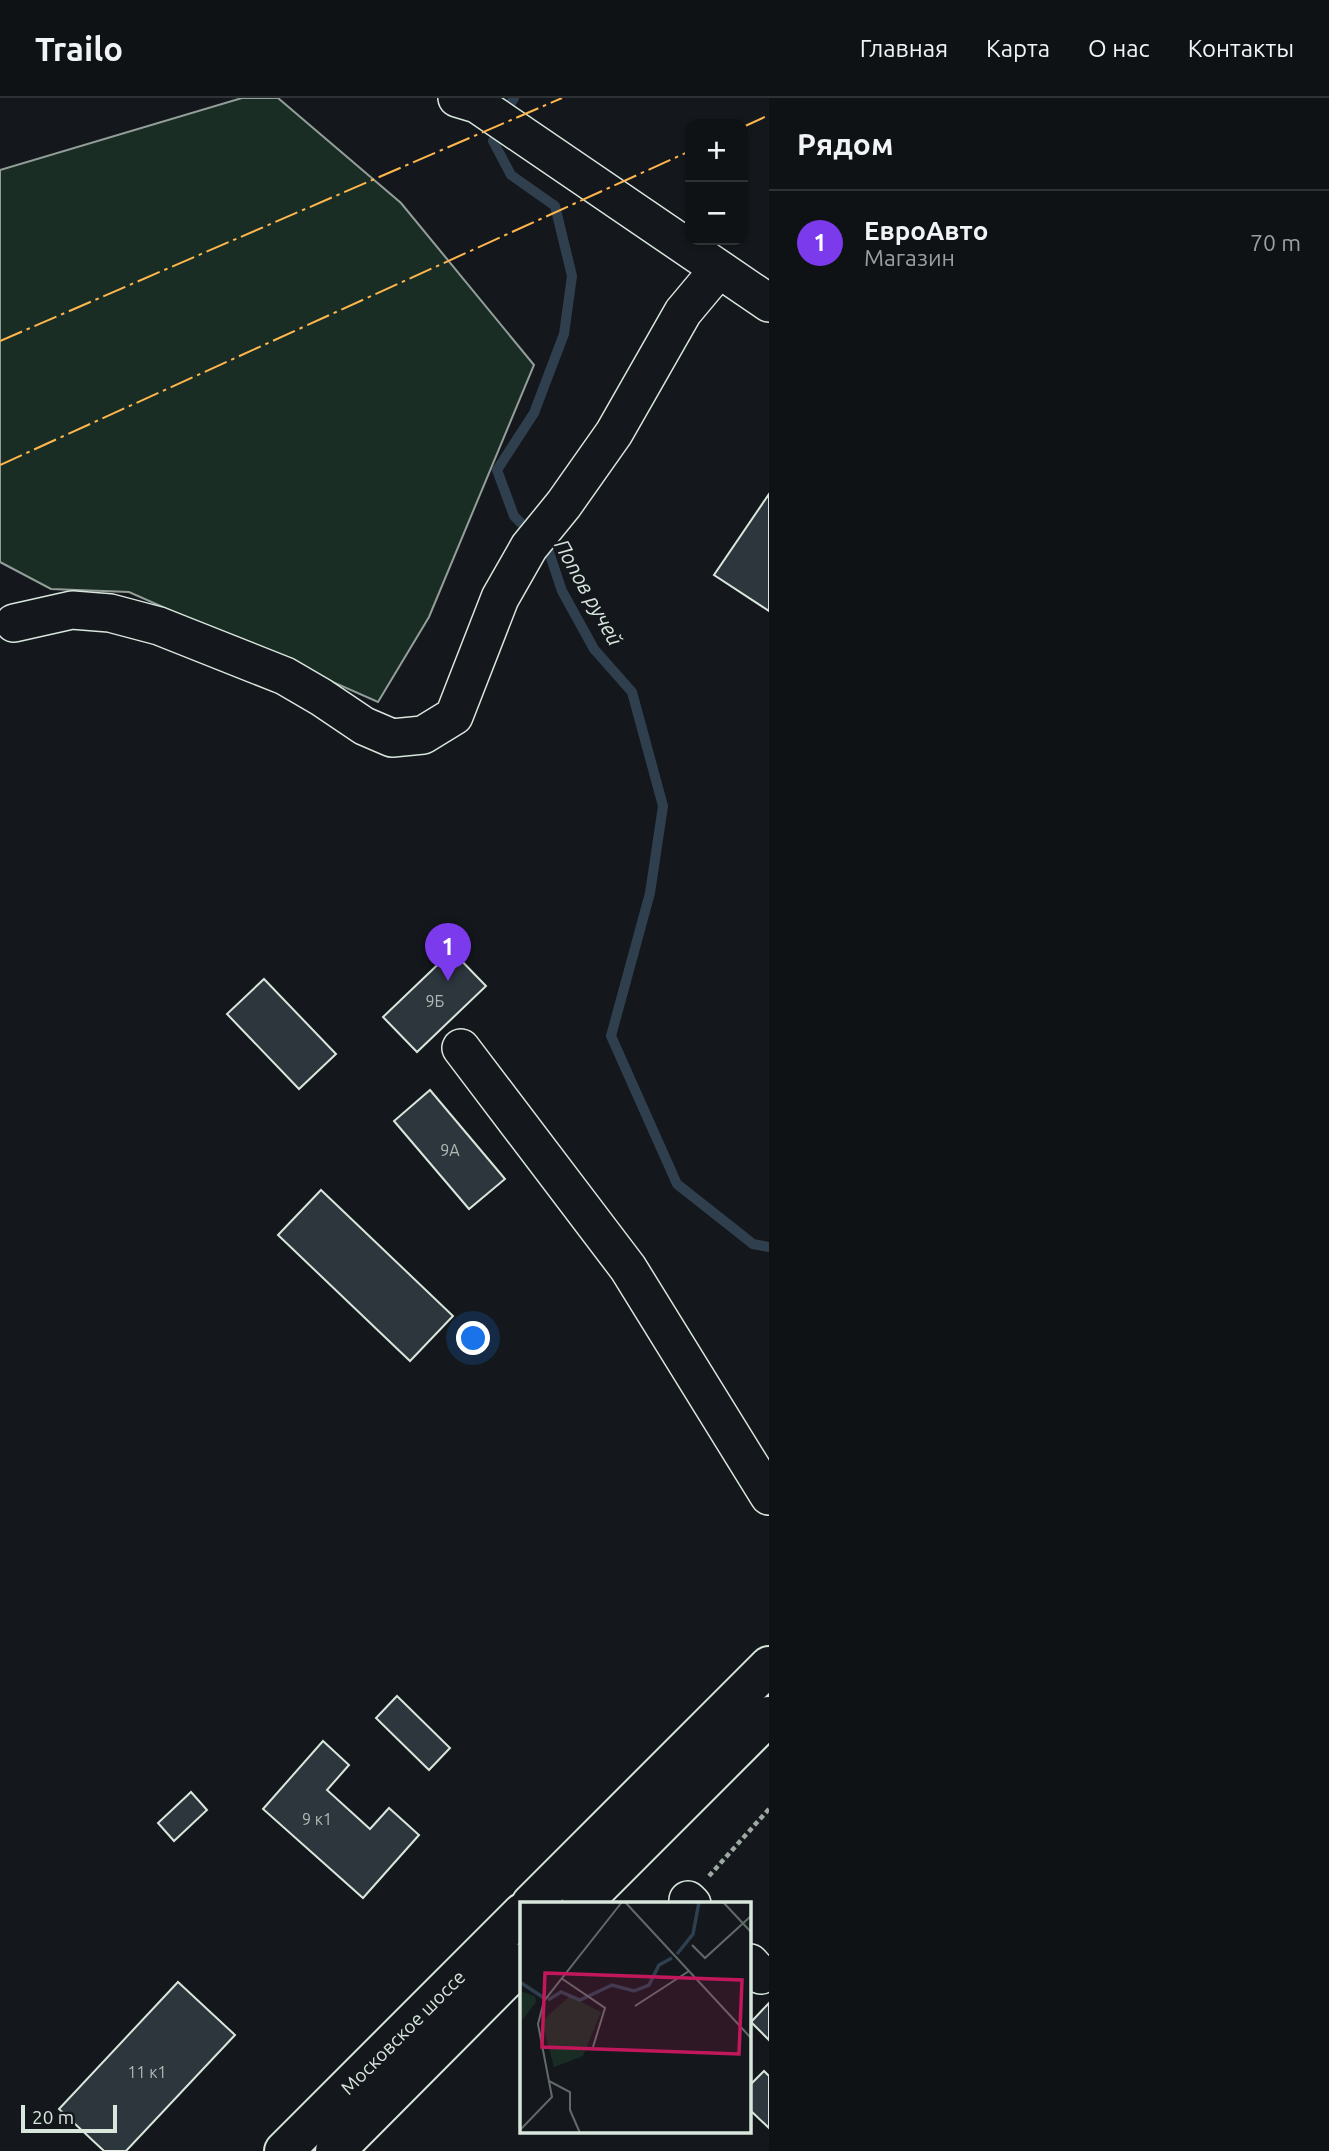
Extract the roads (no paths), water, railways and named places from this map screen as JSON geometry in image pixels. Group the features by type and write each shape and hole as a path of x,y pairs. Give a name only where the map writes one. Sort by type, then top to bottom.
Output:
{"main road":[{"path":"533,1902 769,1666"},
{"path":"583,1902 769,1716"},
{"name":"Московское шоссе","path":"284,2151 520,1915"},
{"name":"Московское шоссе","path":"335,2151 520,1965"}],"street":[{"path":"457,98 477,104 769,303"},
{"path":"14,623 72,610 110,613 159,626 285,676 321,696 364,726 392,738 423,735 454,716 500,598 529,547 564,504 614,433 683,312 719,269"},
{"path":"461,1048 628,1268 769,1496"}],"waterway":[{"name":"Попов ручей","path":"511,103 514,98"},
{"name":"Попов ручей","path":"493,141 511,175 555,206 572,276 564,334 534,413 497,470 514,516 530,532"},
{"name":"Попов ручей","path":"541,543 549,552 562,591 594,649 632,692 663,806 650,893 611,1036 677,1184 753,1244 769,1247"}],"place":[{"name":"ЕвроАвто","path":"448,981"}]}
